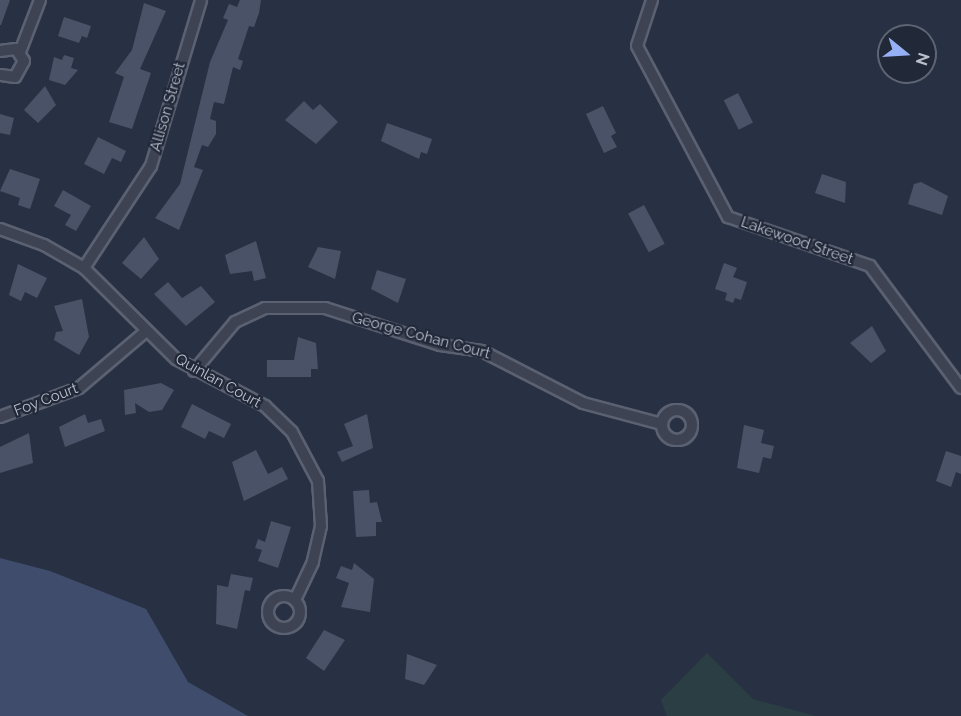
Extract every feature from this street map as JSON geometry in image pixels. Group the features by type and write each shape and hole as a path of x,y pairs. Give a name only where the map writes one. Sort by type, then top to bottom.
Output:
{"street":[{"path":"0,75 19,74 24,61 20,52 40,0"},
{"name":"Allison Street","path":"84,268 151,166 201,0"},
{"name":"Lakewood Street","path":"652,0 637,46 728,217 870,266 961,388"},
{"path":"0,51 20,52"},
{"name":"Quinlan Court","path":"0,229 84,268 145,332 194,371 265,406 306,450 318,481 321,526 313,562 295,600"},
{"name":"George Cohan Court","path":"194,371 235,322 265,308 325,308 440,345 491,354 583,403 662,424"},
{"name":"Foy Court","path":"0,417 79,388 145,332"}],"shaded area":[{"path":"707,653 753,699 816,716 667,716 661,700"}],"water":[{"path":"0,558 50,571 146,609 188,682 248,716 0,716"}],"building":[{"path":"0,0 10,0 1,25 0,25"},
{"path":"240,0 261,0 259,13 254,27 249,26 238,59 243,61 240,70 233,67 224,104 214,102 210,119 216,121 216,134 208,147 202,145 194,167 203,170 179,230 155,218 180,184 210,62 228,20 223,18 229,4 237,7"},
{"path":"144,3 166,11 140,69 151,73 132,129 109,122 124,77 115,73 132,50"},
{"path":"64,17 91,26 87,38 82,36 79,43 58,36"},
{"path":"64,55 74,58 71,68 78,70 65,85 49,80 54,57 62,60"},
{"path":"45,86 56,105 38,123 24,110"},
{"path":"738,93 753,122 739,130 724,100"},
{"path":"304,101 313,110 320,104 338,122 316,144 285,120"},
{"path":"603,106 616,133 611,136 617,147 604,153 586,114"},
{"path":"0,114 14,118 10,135 0,133"},
{"path":"387,123 432,139 427,154 421,152 419,159 381,141"},
{"path":"98,137 126,151 121,162 112,158 104,174 84,164"},
{"path":"10,169 40,179 30,209 18,205 20,198 0,191"},
{"path":"822,174 846,182 845,203 815,193"},
{"path":"921,182 948,196 942,215 908,204 914,184"},
{"path":"63,190 91,206 76,231 65,225 71,215 54,206"},
{"path":"644,205 665,244 649,252 628,213"},
{"path":"144,237 159,259 141,279 122,263"},
{"path":"256,241 266,278 254,281 252,271 230,274 225,255"},
{"path":"318,247 341,251 335,279 308,267"},
{"path":"724,263 737,268 733,277 747,282 741,300 735,298 733,303 725,300 727,293 715,289"},
{"path":"18,264 47,278 37,298 25,292 21,301 9,295"},
{"path":"377,270 406,279 398,303 371,289"},
{"path":"168,282 182,298 201,286 215,302 186,326 154,294"},
{"path":"82,299 89,337 79,355 54,340 56,332 63,331 54,306"},
{"path":"872,326 886,351 871,363 850,343"},
{"path":"298,337 316,343 318,369 311,369 311,377 267,377 267,360 294,360"},
{"path":"161,383 174,390 162,410 149,412 135,403 136,413 125,415 124,390"},
{"path":"192,404 231,424 224,438 209,431 205,439 181,427"},
{"path":"85,414 88,423 101,419 105,431 65,447 59,427"},
{"path":"367,414 373,448 342,462 337,452 353,446 344,424"},
{"path":"744,425 764,430 761,443 774,446 771,459 763,457 759,473 737,468"},
{"path":"29,433 33,463 0,473 0,447"},
{"path":"256,450 268,474 282,467 288,479 244,501 232,462"},
{"path":"946,451 961,456 961,474 956,472 951,487 936,481"},
{"path":"369,490 370,503 377,502 382,522 376,522 376,536 356,537 353,491"},
{"path":"271,521 291,527 278,568 258,561 262,550 255,548 258,539 265,542"},
{"path":"354,563 374,579 370,612 341,607 349,583 336,578 341,566 352,570"},
{"path":"231,574 253,578 250,591 245,590 237,629 216,624 217,585 228,587"},
{"path":"324,630 345,640 324,671 306,658"},
{"path":"407,654 437,665 424,685 405,679"}]}
